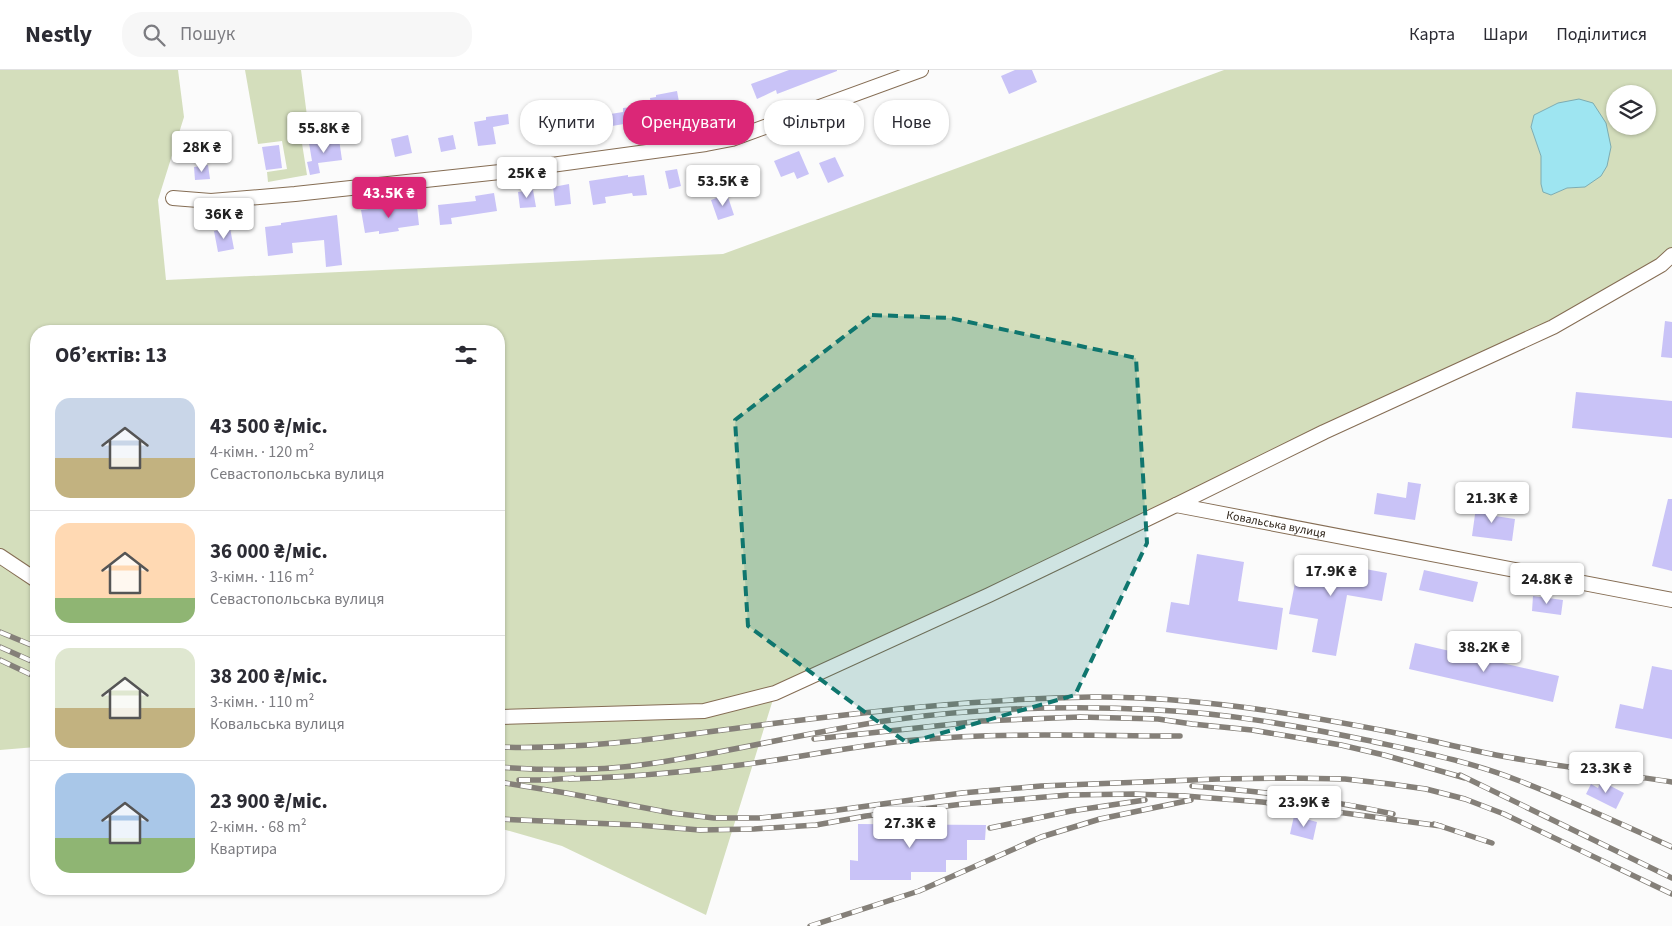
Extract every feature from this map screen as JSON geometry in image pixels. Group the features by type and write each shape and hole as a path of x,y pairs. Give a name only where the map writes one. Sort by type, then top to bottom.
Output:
{"street":[{"path":"173,198 211,201 295,194 500,172 706,144 732,139 920,70"},
{"path":"505,717 704,712 774,693 989,595 1324,432 1553,327 1661,265 1672,255"},
{"name":"Ковальська вулиця","path":"1176,505 1672,600"},
{"path":"0,556 30,576"}],"highlighted area":[{"path":"872,315 950,318 1136,358 1147,543 1075,695 907,743 748,626 735,420"}],"green space":[{"path":"0,70 178,70 184,117 158,200 166,280 723,254 1224,70 1672,70 1672,255 1553,327 775,693 706,915 562,846 505,830 505,325 30,325 30,748 0,750","holes":["1558,103 1585,187 1567,188 1551,195 1541,184 1541,156 1531,127 1534,115"]},
{"path":"245,70 301,70 307,116 298,118 307,175 268,182 267,172 287,169 282,141 258,144"}],"water":[{"path":"1579,99 1593,103 1606,123 1606,135 1608,135 1611,147 1607,166 1601,176 1585,187 1567,188 1551,195 1543,192 1541,184 1541,156 1531,127 1534,115 1558,103"}],"building":[{"path":"789,70 837,71 777,94 776,90 757,99 751,84"},
{"path":"1015,70 1032,70 1037,82 1009,94 1001,76"},
{"path":"677,91 679,100 650,100 650,98 656,97 656,95"},
{"path":"623,112 623,124 613,126 613,114"},
{"path":"508,114 509,124 493,127 496,144 478,146 474,122 486,120 486,117"},
{"path":"408,135 412,153 395,157 391,139"},
{"path":"453,135 456,149 441,152 438,138"},
{"path":"339,139 342,160 318,163 320,173 310,175 307,162 312,161 309,143"},
{"path":"279,145 282,168 266,170 262,147"},
{"path":"799,151 809,174 797,179 794,172 781,177 774,161"},
{"path":"835,157 844,176 828,183 819,163"},
{"path":"208,165 210,179 195,180 194,167"},
{"path":"677,169 681,186 669,189 665,171"},
{"path":"628,175 628,177 644,175 647,195 633,196 632,193 605,197 606,203 593,205 589,181"},
{"path":"569,184 571,204 555,206 553,187"},
{"path":"533,190 536,207 520,208 518,192"},
{"path":"494,193 497,211 451,218 452,224 440,225 438,205 476,201 475,196"},
{"path":"727,194 734,215 718,220 711,200"},
{"path":"384,207 384,210 417,207 419,225 398,228 399,231 379,234 379,231 365,233 361,210"},
{"path":"337,215 342,265 326,267 324,240 292,243 293,253 268,256 265,227"},
{"path":"230,228 234,249 218,252 214,231"},
{"path":"1665,321 1672,322 1672,358 1661,357"},
{"path":"1576,392 1672,401 1672,438 1572,428"},
{"path":"1408,482 1421,484 1415,520 1374,514 1377,493 1406,498"},
{"path":"1668,499 1672,499 1672,571 1652,566"},
{"path":"1477,500 1490,502 1488,515 1515,519 1512,541 1472,536"},
{"path":"1197,554 1244,562 1238,601 1283,608 1277,650 1166,632 1171,602 1189,605"},
{"path":"1300,557 1387,573 1382,601 1347,595 1336,656 1312,652 1318,619 1289,614"},
{"path":"1424,570 1478,582 1473,602 1419,590"},
{"path":"1533,596 1563,600 1561,615 1532,611"},
{"path":"1415,643 1559,676 1553,702 1409,669"},
{"path":"1652,666 1672,670 1672,739 1615,728 1620,704 1643,709"},
{"path":"1601,781 1624,793 1616,809 1586,794 1591,784 1598,788"},
{"path":"1294,816 1317,822 1313,840 1290,834"},
{"path":"858,824 986,825 985,840 967,840 967,860 946,860 946,872 911,872 911,880 850,880 850,860 858,861"}],"railway":[{"path":"0,632 30,644"},
{"path":"0,647 30,660"},
{"path":"0,660 30,674"},
{"path":"505,747 595,745 963,703 1048,698 1129,697 1166,699 1279,712 1391,732 1518,759 1672,782"},
{"path":"505,767 577,769 636,766 892,720 991,710 1091,708 1183,712 1236,717 1314,730 1404,748 1461,762 1499,773 1537,788 1672,847"},
{"path":"814,739 982,721 1080,717 1158,719 1252,730 1341,745 1465,778"},
{"path":"569,779 621,777 699,770 915,740 1014,735 1180,736"},
{"path":"1460,775 1672,878"},
{"path":"519,780 574,778"},
{"path":"505,783 672,813 714,818 759,818 831,811 962,793 1041,786 1218,779 1345,779 1426,789 1465,799 1504,814 1672,894"},
{"path":"1192,786 1293,796 1393,814"},
{"path":"505,819 637,825 700,830 754,829 816,825 866,816 963,804 1068,795 1134,794 1262,802 1441,826"},
{"path":"990,828 1071,811 1145,800"},
{"path":"810,926 919,891 1041,837 1100,819 1191,800"},
{"path":"1434,824 1492,843"}]}
